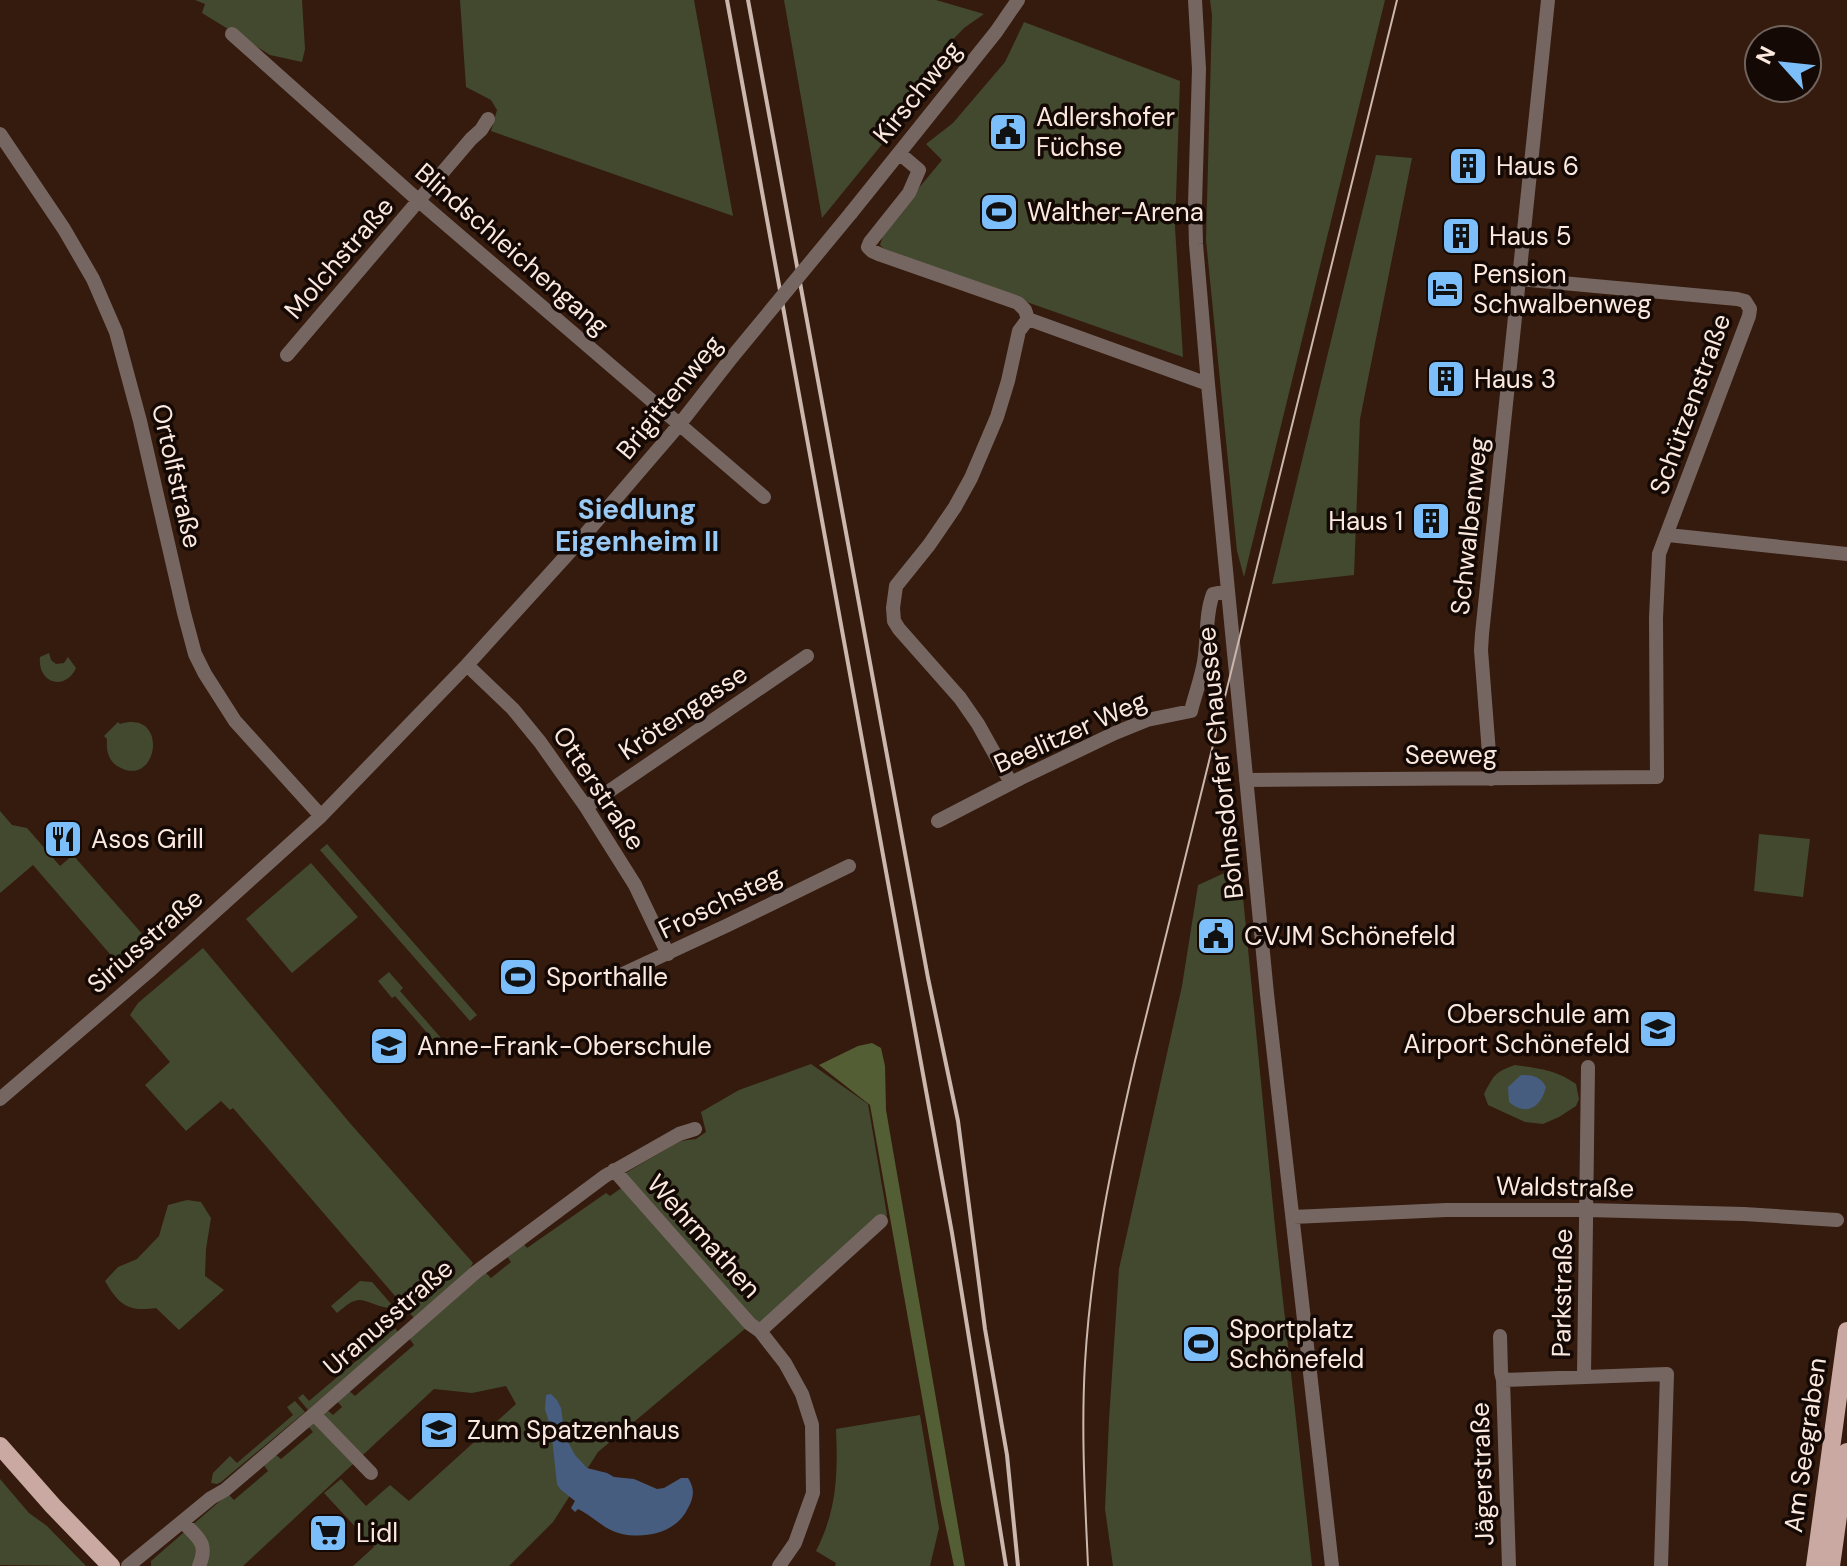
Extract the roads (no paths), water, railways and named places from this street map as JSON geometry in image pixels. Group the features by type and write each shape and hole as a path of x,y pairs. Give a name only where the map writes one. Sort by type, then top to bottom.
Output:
{"main road":[{"name":"Am Seegraben","path":"1815,1566 1847,1331"},
{"path":"0,1446 111,1566"},
{"name":"Am Seegraben","path":"1831,1566 1847,1452"}],"street":[{"name":"Kirschweg","path":"851,213 996,32 1018,0"},
{"name":"Bohnsdorfer Chaussee","path":"1195,0 1199,69 1196,244 1208,384 1270,1021 1332,1566"},
{"name":"Schwalbenweg","path":"1491,779 1482,634 1548,0"},
{"name":"Blindschleichengang","path":"232,34 419,201 764,497"},
{"name":"Molchstraße","path":"287,355 488,119"},
{"name":"Ortolfstraße","path":"0,134 93,279 116,332 195,654 235,721 321,816"},
{"path":"899,153 919,170 909,193 868,247 881,255 1018,303 1028,319"},
{"name":"Brigittenweg","path":"321,816 467,665 576,545 679,425 851,213"},
{"name":"Schützenstraße","path":"1518,279 1737,299 1745,301 1750,309 1659,554 1657,777"},
{"path":"1028,319 1208,384"},
{"path":"1011,783 960,698 899,629 894,621 893,608 896,586 955,507 986,446 1008,381 1019,331 1028,319"},
{"name":"Schützenstraße","path":"1668,535 1847,554"},
{"name":"Beelitzer Weg","path":"938,821 1115,733 1147,720 1191,711 1204,664 1208,607 1213,594 1227,591"},
{"name":"Krötengasse","path":"586,807 807,656"},
{"name":"Otterstraße","path":"467,665 528,726 586,807 635,885 668,954"},
{"name":"Seeweg","path":"1246,780 1657,777"},
{"name":"Siriusstraße","path":"0,1099 148,972 321,816"},
{"name":"Froschsteg","path":"612,979 849,866"},
{"name":"Parkstraße","path":"1584,1376 1588,1067"},
{"name":"Uranusstraße","path":"128,1566 225,1490 476,1272 614,1170 679,1134 695,1129"},
{"name":"Wehrmathen","path":"614,1170 750,1324 760,1331 785,1363 802,1394 812,1425 813,1493 795,1543 779,1566"},
{"name":"Waldstraße","path":"1293,1217 1446,1210 1587,1210 1837,1220"},
{"name":"Wehrmathen","path":"760,1331 881,1221"},
{"name":"Jägerstraße","path":"1500,1336 1509,1566"},
{"name":"Jägerstraße","path":"1503,1380 1667,1374 1661,1566"},
{"path":"314,1414 371,1473"},
{"path":"183,1522 202,1544 204,1550 199,1566"}],"water":[{"path":"1521,1075 1535,1077 1546,1087 1541,1100 1532,1108 1522,1109 1509,1102 1508,1087"},
{"path":"551,1394 561,1408 569,1444 587,1468 614,1477 634,1479 657,1489 688,1478 693,1489 692,1497 677,1523 651,1534 622,1534 571,1508 575,1501 557,1484 551,1429 545,1409 546,1395"}],"tram line":[{"path":"1088,1566 1083,1439 1085,1363 1097,1249 1111,1174 1135,1061 1397,0"}],"railway":[{"path":"727,0 952,1233 1006,1566"},
{"path":"748,0 928,978 958,1121 985,1329 1007,1455 1018,1566"}],"place":[{"name":"Adlershofer Füchse","path":"1008,132"},
{"name":"Haus 6","path":"1468,166"},
{"name":"Walther-Arena","path":"999,212"},
{"name":"Haus 5","path":"1461,236"},
{"name":"Pension Schwalbenweg","path":"1445,289"},
{"name":"Haus 3","path":"1446,379"},
{"name":"Haus 1","path":"1431,521"},
{"name":"Asos Grill","path":"63,839"},
{"name":"CVJM Schönefeld","path":"1216,936"},
{"name":"Sporthalle","path":"518,977"},
{"name":"Oberschule am Airport Schönefeld","path":"1658,1029"},
{"name":"Anne-Frank-Oberschule","path":"389,1046"},
{"name":"Sportplatz Schönefeld","path":"1201,1344"},
{"name":"Zum Spatzenhaus","path":"439,1430"},
{"name":"Lidl","path":"328,1533"}],"district":[{"name":"Siedlung Eigenheim II","path":"637,525"}]}
